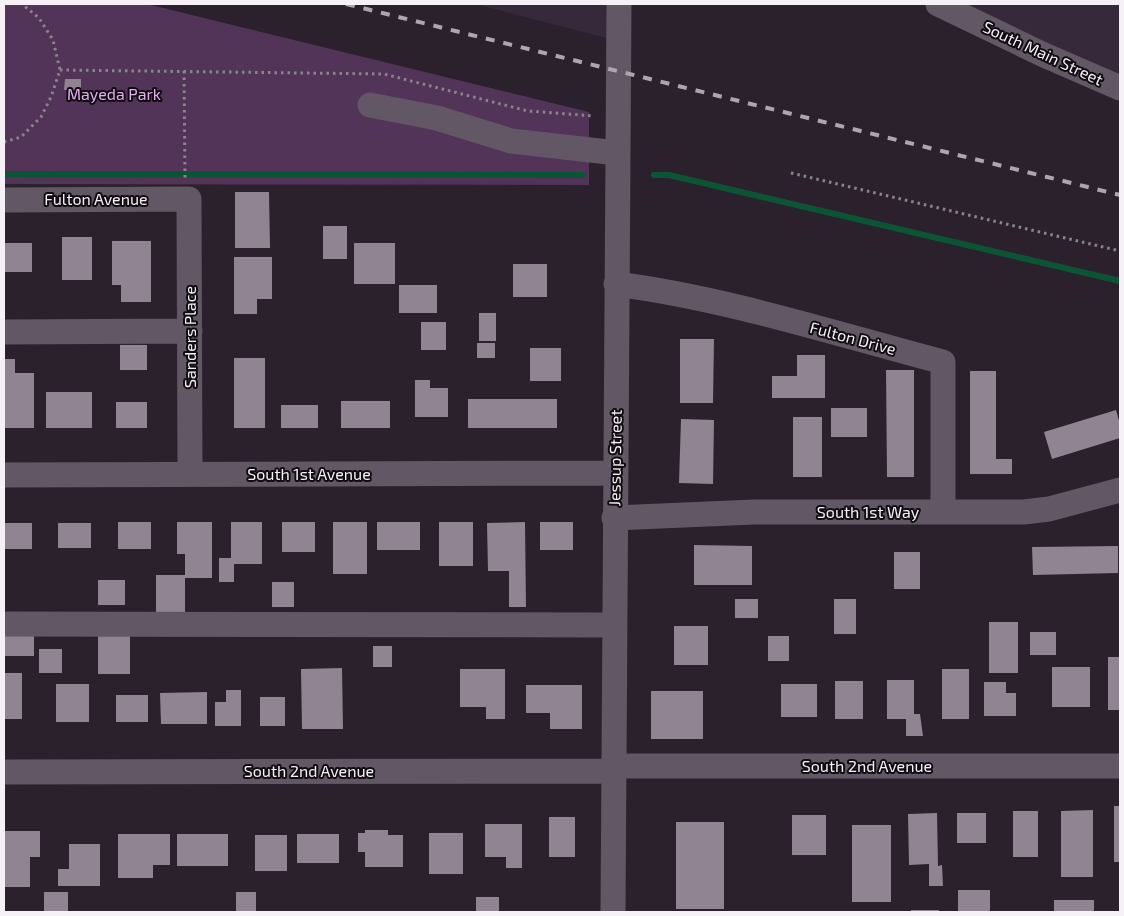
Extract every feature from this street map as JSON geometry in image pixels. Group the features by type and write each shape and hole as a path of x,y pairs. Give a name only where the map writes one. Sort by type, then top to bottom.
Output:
{"street":[{"name":"Jessup Street","path":"613,912 614,473 619,4"},
{"name":"South Main Street","path":"938,4 1044,55 1120,88"},
{"path":"370,105 437,118 511,141 617,153"},
{"name":"Fulton Avenue","path":"4,200 187,189"},
{"name":"Sanders Place","path":"187,189 190,331 190,474"},
{"name":"Fulton Drive","path":"616,284 644,288 752,312 943,362 944,512"},
{"path":"4,332 190,331"},
{"name":"South 1st Avenue","path":"4,475 614,473"},
{"name":"South 1st Way","path":"614,518 754,512 1024,512 1049,509 1120,490"},
{"path":"4,624 613,625"},
{"name":"South 2nd Avenue","path":"4,772 1120,766"}],"path":[{"path":"4,142 21,137 41,118 52,97 60,70 53,40 39,18 22,4"},
{"path":"60,70 184,71 187,189"},
{"path":"791,173 1120,251"}],"shaded area":[{"path":"475,4 619,4 618,41"},
{"path":"937,4 1120,4 1120,87"}],"green space":[{"name":"Mayeda Park","path":"4,4 147,4 589,112 589,185 4,184"}],"building":[{"path":"65,79 81,79 81,90 64,90"},
{"path":"235,192 269,192 270,248 235,248"},
{"path":"323,226 347,226 347,259 323,259"},
{"path":"62,237 92,237 92,280 62,280"},
{"path":"112,241 151,241 151,302 121,302 121,285 112,285"},
{"path":"4,243 32,243 32,272 4,272"},
{"path":"354,243 395,243 395,284 354,284"},
{"path":"234,257 272,257 272,299 257,299 257,314 234,314"},
{"path":"513,264 547,264 547,297 513,297"},
{"path":"399,285 437,285 437,313 399,313"},
{"path":"479,313 496,313 496,341 479,341"},
{"path":"421,322 446,322 446,350 421,350"},
{"path":"680,339 714,339 713,403 680,403"},
{"path":"477,343 495,343 495,358 477,358"},
{"path":"120,345 147,345 147,370 120,370"},
{"path":"530,348 561,348 561,381 530,381"},
{"path":"797,355 825,355 825,398 772,398 772,376 797,376"},
{"path":"234,358 265,358 265,428 234,428"},
{"path":"4,359 15,359 15,373 34,373 34,428 4,428"},
{"path":"886,370 914,370 914,477 887,477"},
{"path":"970,371 996,371 996,459 1012,459 1012,474 970,474"},
{"path":"415,380 430,380 430,388 448,388 448,417 415,417"},
{"path":"46,392 92,392 92,428 46,428"},
{"path":"468,399 557,399 557,428 468,428"},
{"path":"341,401 390,401 390,428 341,428"},
{"path":"116,402 147,402 147,428 116,428"},
{"path":"281,405 318,405 318,428 281,428"},
{"path":"831,408 867,408 867,437 831,437"},
{"path":"1116,410 1120,424 1120,438 1052,459 1044,432"},
{"path":"793,417 822,417 822,477 793,477"},
{"path":"681,419 714,420 713,484 679,483"},
{"path":"118,522 151,522 151,549 118,549"},
{"path":"177,522 212,522 212,578 185,578 185,612 156,612 156,575 185,575 185,554 177,554"},
{"path":"231,522 262,522 262,564 234,564 234,582 219,582 219,558 231,558"},
{"path":"282,522 315,522 315,552 282,552"},
{"path":"333,522 367,522 367,574 333,574"},
{"path":"377,522 420,522 420,550 377,550"},
{"path":"439,522 473,522 473,566 439,566"},
{"path":"525,522 526,607 509,607 509,571 488,571 487,523"},
{"path":"540,522 573,522 573,550 540,550"},
{"path":"4,523 32,523 32,549 4,549"},
{"path":"58,523 91,523 91,548 58,548"},
{"path":"694,545 752,546 752,585 694,585"},
{"path":"1118,546 1118,573 1033,575 1032,547"},
{"path":"894,552 920,552 920,589 894,589"},
{"path":"98,580 125,580 125,605 98,605"},
{"path":"272,582 294,582 294,607 272,607"},
{"path":"735,599 758,599 758,618 735,618"},
{"path":"834,599 856,599 856,634 834,634"},
{"path":"989,622 1018,622 1018,673 989,673"},
{"path":"674,626 708,626 708,665 674,665"},
{"path":"1030,632 1056,632 1056,655 1030,655"},
{"path":"4,634 34,634 34,656 4,656"},
{"path":"98,634 130,634 130,674 98,674"},
{"path":"768,636 789,636 789,661 768,661"},
{"path":"373,646 392,646 392,667 373,667"},
{"path":"39,649 62,649 62,673 39,673"},
{"path":"1108,657 1120,657 1120,710 1108,710"},
{"path":"1052,667 1090,667 1090,707 1052,707"},
{"path":"342,668 343,729 302,729 301,669"},
{"path":"460,669 505,669 505,719 486,719 486,707 460,707"},
{"path":"942,669 969,669 969,719 942,719"},
{"path":"4,673 22,673 22,719 4,719"},
{"path":"887,680 914,680 914,714 920,714 923,736 906,736 906,719 887,719"},
{"path":"835,681 863,681 863,719 835,719"},
{"path":"984,682 1006,682 1006,693 1016,693 1016,716 984,716"},
{"path":"56,684 89,684 89,722 56,722"},
{"path":"781,684 817,684 817,717 781,717"},
{"path":"526,685 582,685 582,729 550,729 550,713 526,713"},
{"path":"226,690 241,690 241,726 215,726 215,702 226,702"},
{"path":"651,691 703,691 703,739 651,739"},
{"path":"207,692 207,724 161,724 160,693"},
{"path":"116,695 148,695 148,722 116,722"},
{"path":"260,697 285,697 285,726 260,726"},
{"path":"1114,806 1120,806 1120,862 1114,862"},
{"path":"1093,810 1093,877 1061,877 1061,811"},
{"path":"1013,811 1038,811 1038,857 1013,857"},
{"path":"937,813 938,866 942,865 943,886 929,886 929,864 909,865 908,814"},
{"path":"957,813 986,813 986,843 957,843"},
{"path":"792,815 826,815 826,855 792,855"},
{"path":"549,817 575,817 575,857 549,857"},
{"path":"676,822 724,822 724,909 676,909"},
{"path":"485,824 522,824 522,868 506,868 506,857 485,857"},
{"path":"852,825 891,825 891,902 852,902"},
{"path":"365,830 388,830 388,835 403,835 403,867 365,867 365,852 358,852 358,833 365,833"},
{"path":"4,831 40,831 40,857 30,857 30,887 4,887"},
{"path":"429,833 463,833 463,874 429,874"},
{"path":"118,834 170,834 170,865 153,865 153,878 118,878"},
{"path":"177,834 228,834 228,866 177,866"},
{"path":"297,834 339,834 339,863 297,863"},
{"path":"255,835 287,835 287,871 255,871"},
{"path":"69,844 100,844 100,886 58,886 58,869 69,869"},
{"path":"958,890 990,890 990,912 958,912"},
{"path":"44,892 68,892 68,912 44,912"},
{"path":"236,892 256,892 256,912 236,912"},
{"path":"476,897 499,897 499,912 476,912"},
{"path":"1054,900 1094,900 1094,912 1054,912"},
{"path":"911,910 939,910 939,912 911,912"}],"waterway":[{"path":"4,174 583,175"},
{"path":"654,175 669,175 1120,281"}],"railway":[{"path":"346,4 1120,195"}]}
